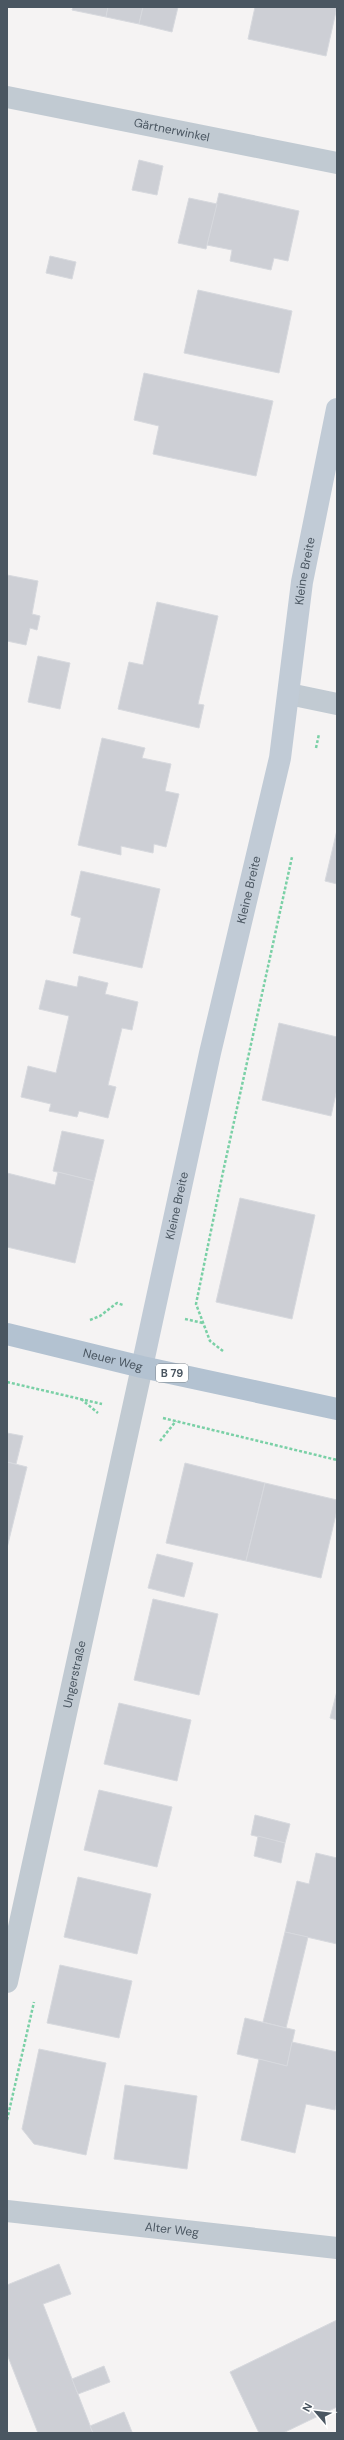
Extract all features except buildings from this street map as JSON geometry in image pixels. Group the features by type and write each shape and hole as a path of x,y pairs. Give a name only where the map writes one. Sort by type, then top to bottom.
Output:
{"main road":[{"name":"Neuer Weg","path":"7,1334 142,1367 337,1409"}],"street":[{"name":"Gärtnerwinkel","path":"7,96 337,163"},
{"name":"Kleine Breite","path":"142,1367 210,1053 280,758 302,582 337,409"},
{"path":"289,694 331,703"},
{"name":"Ungerstraße","path":"7,1982 142,1367"},
{"name":"Alter Weg","path":"7,2211 337,2248"}],"path":[{"path":"314,756 331,703"},
{"path":"229,1355 210,1340 196,1304 223,1172 292,856"},
{"path":"7,1382 81,1399"},
{"path":"176,1421 337,1460"}]}
